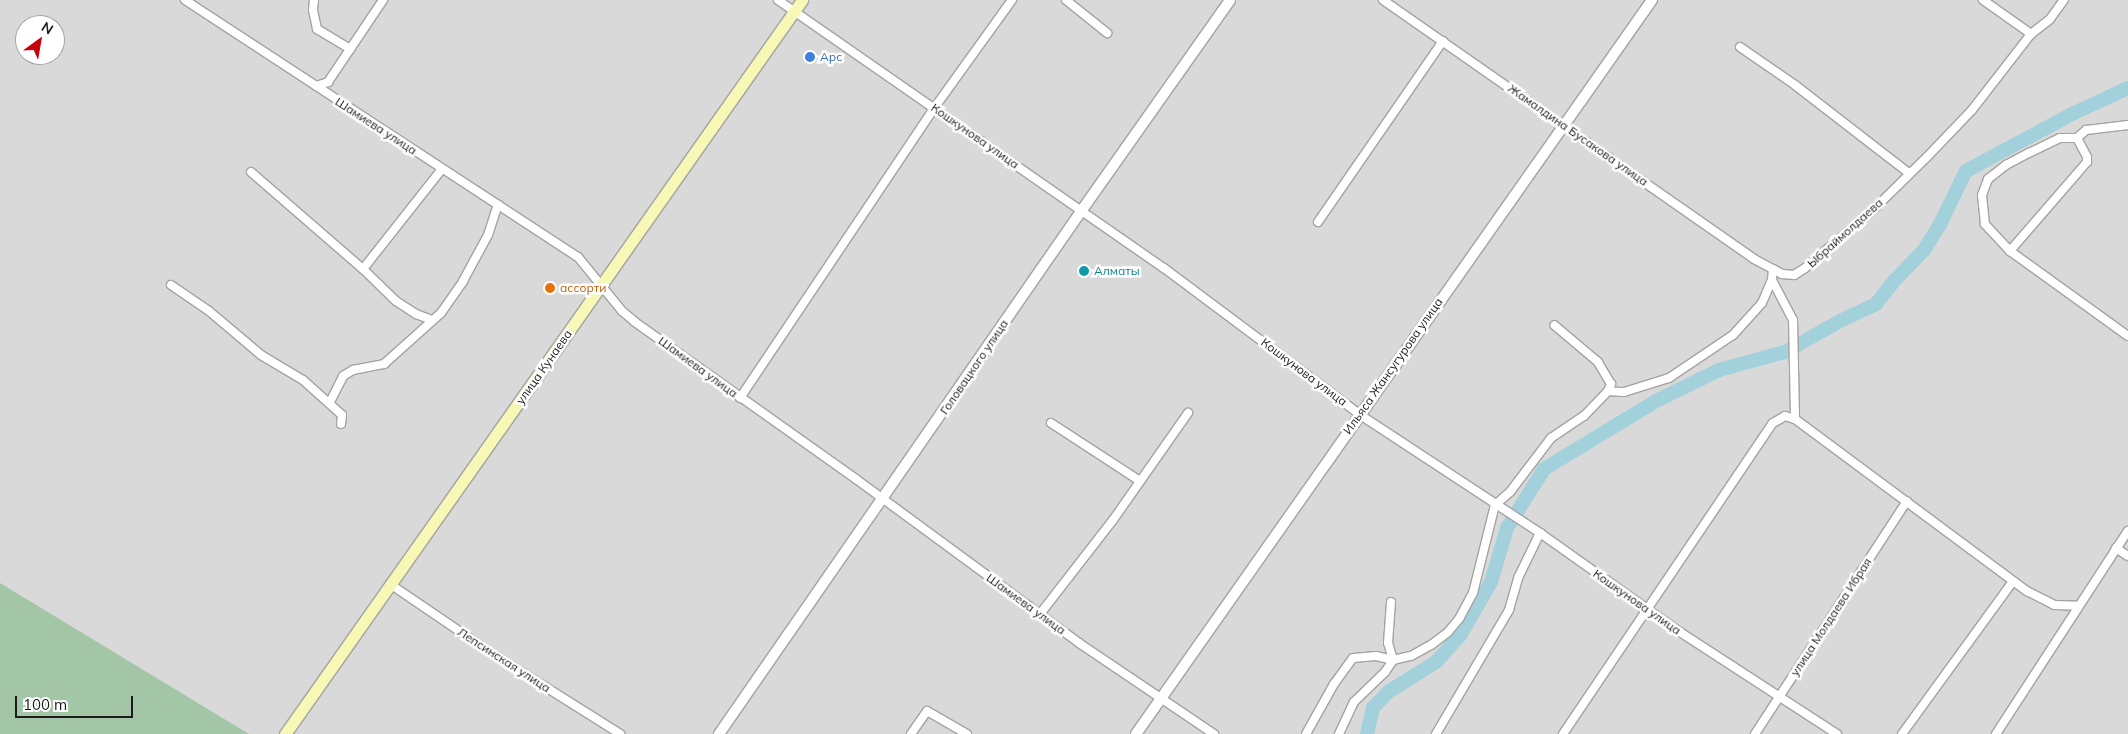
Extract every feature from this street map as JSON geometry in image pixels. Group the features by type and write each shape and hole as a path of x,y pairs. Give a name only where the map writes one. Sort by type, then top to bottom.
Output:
{"main road":[{"name":"улица Кунаева","path":"285,734 802,0"}],"street":[{"name":"Шамиева улица","path":"186,0 578,257 622,311 635,322 1040,614 1214,734"},
{"path":"314,0 313,10 317,29 350,50"},
{"path":"316,86 328,82 383,0"},
{"name":"Кошкунова улица","path":"778,0 935,107 1164,268 1359,414 1503,511 1540,533 1646,609 1837,734"},
{"path":"740,398 935,107 1012,0"},
{"path":"1066,0 1106,33"},
{"name":"Головацкого улица","path":"719,734 1230,0"},
{"name":"Жамалдина Бусакова улица","path":"1384,0 1754,259 1773,269"},
{"name":"Ильяса Жансугурова улица","path":"1136,734 1359,414 1652,0"},
{"path":"1983,0 2031,34"},
{"name":"Ыбраймолдаева","path":"1773,269 1789,275 1799,272 1874,208 1972,110 2031,34 2050,19 2064,0"},
{"path":"1318,222 1443,41"},
{"path":"1740,47 1795,85 1909,173"},
{"path":"2128,124 2086,130 2076,138 2060,138 2028,153 2006,164 1988,179 1982,195 1985,224 2010,251 2128,336"},
{"path":"2010,251 2087,162 2087,157 2076,138"},
{"path":"363,269 442,168"},
{"path":"250,172 363,269 396,301 416,314 432,320"},
{"path":"330,402 343,376 353,370 384,364 441,313 463,281 488,235 498,205"},
{"path":"1608,392 1624,392 1669,378 1733,336 1762,303 1772,280 1773,269"},
{"path":"1772,280 1793,320 1795,420"},
{"path":"171,285 209,311 261,355 303,380 330,402 342,416 341,424"},
{"path":"1306,734 1334,684 1353,658 1376,656 1393,660 1412,656 1448,632 1459,619 1474,593 1495,505 1510,492 1551,438 1584,416 1608,392 1611,384 1598,362 1554,325"},
{"path":"1040,614 1113,520 1188,413"},
{"path":"1563,734 1773,423 1784,416 1795,420 2013,580 2054,605 2079,606"},
{"path":"1051,423 1140,481"},
{"name":"улица Молдаева Ибрая","path":"1754,734 1907,501"},
{"path":"1996,734 2128,531"},
{"path":"1436,734 1509,610 1519,576 1540,533"},
{"path":"2116,548 2128,556"},
{"path":"1902,734 2013,580"},
{"name":"Лепсинская улица","path":"390,584 490,652 620,734"},
{"path":"1391,602 1388,643 1393,660"},
{"path":"1339,734 1354,702 1385,672 1393,660"},
{"path":"911,734 927,711 967,734"}],"shaded area":[{"path":"0,0 2128,0 2128,734 0,734"}],"green space":[{"path":"0,583 249,734 0,734"}],"waterway":[{"path":"1367,734 1373,708 1388,692 1436,662 1461,634 1491,582 1507,528 1544,469 1656,401 1719,370 1785,352 1842,320 1876,304 1895,280 1924,250 1940,224 1966,171 2072,114 2128,88"}],"place":[{"name":"Арс","path":"810,57"},
{"name":"Алматы","path":"1084,271"},
{"name":"ассорти","path":"550,288"}]}
